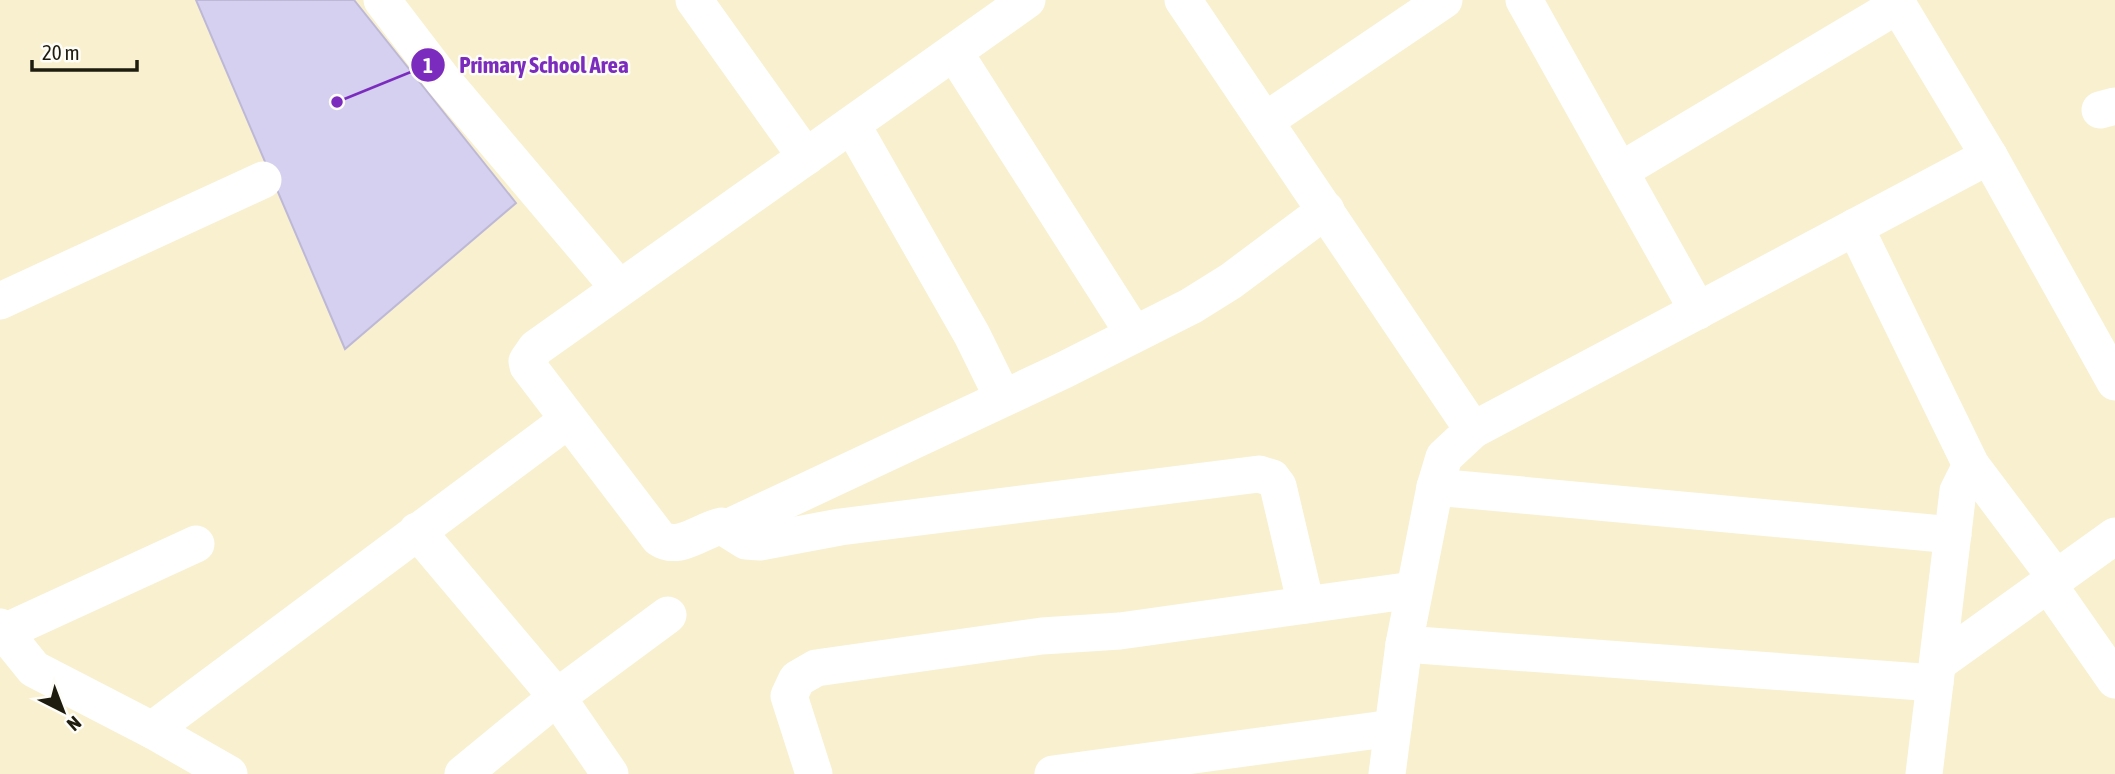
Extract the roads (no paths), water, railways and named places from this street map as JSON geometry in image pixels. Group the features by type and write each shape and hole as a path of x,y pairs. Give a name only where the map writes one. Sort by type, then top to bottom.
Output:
{"street":[{"path":"382,0 443,80 618,288"},
{"path":"694,0 806,157"},
{"path":"1027,0 722,219 618,288 536,348 527,361 530,370 663,541 677,543 716,527 727,528 746,541 760,542 839,527 1259,474 1272,478 1278,486 1306,605"},
{"path":"1183,0 1473,430"},
{"path":"1265,121 1444,0"},
{"path":"1524,0 1698,311"},
{"path":"1619,171 1897,3 1989,156 2115,382"},
{"path":"954,52 1134,334"},
{"path":"852,125 971,335 1003,398"},
{"path":"1387,774 1413,590 1444,457 1473,430 1989,156"},
{"path":"0,301 262,180"},
{"path":"727,528 1003,398 1212,294 1326,210"},
{"path":"1855,228 1971,465 2052,581 2115,680"},
{"path":"152,730 568,420"},
{"path":"1924,774 1958,491 1971,465"},
{"path":"1435,487 1953,535"},
{"path":"417,531 557,697 610,774"},
{"path":"1404,644 1937,673 2052,581 2115,536"},
{"path":"196,544 1,631 34,669 152,730 229,774"},
{"path":"814,774 789,696 797,679 816,668 1042,636 1120,631 1413,590"},
{"path":"463,774 557,697 668,615"},
{"path":"1053,774 1393,728"}],"place":[{"name":"Primary School Area","path":"337,102"}]}
